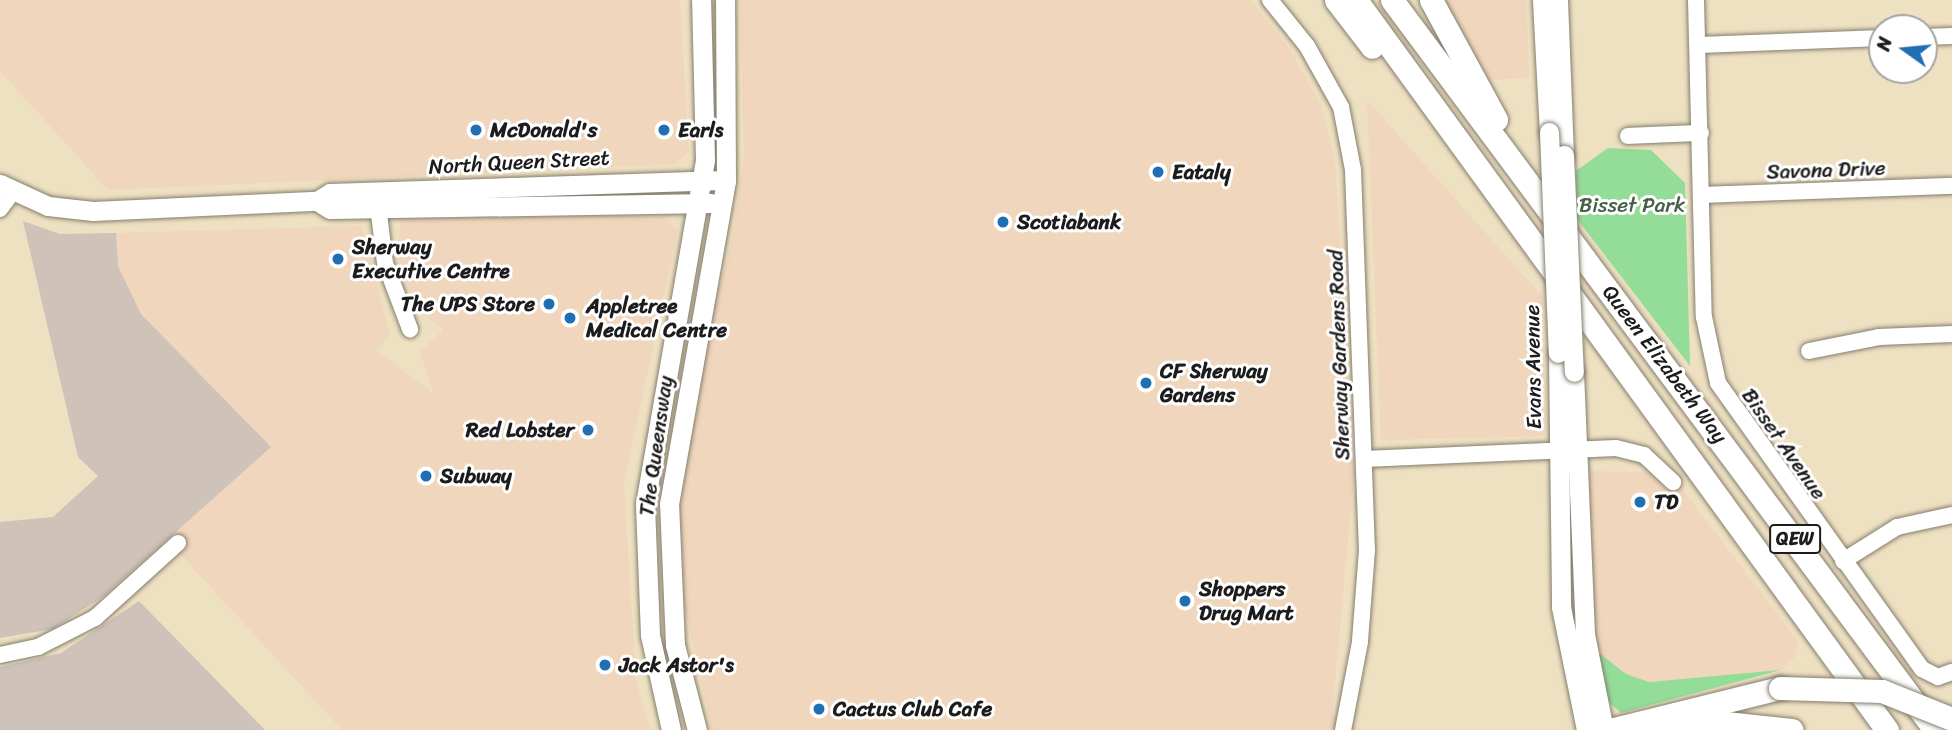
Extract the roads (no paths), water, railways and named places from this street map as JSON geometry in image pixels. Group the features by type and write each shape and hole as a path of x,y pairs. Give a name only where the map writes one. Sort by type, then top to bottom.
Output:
{"highway":[{"path":"1336,0 1502,214 1539,244"},
{"name":"Queen Elizabeth Way","path":"1356,0 1539,244 1888,730"},
{"name":"Queen Elizabeth Way","path":"1392,0 1533,186 1935,730"},
{"path":"1430,0 1533,186"},
{"path":"1610,730 1780,688 1882,691 1952,719"},
{"path":"1672,730 1716,722 1792,730"}],"main road":[{"name":"The Queensway","path":"671,730 650,635 644,546 663,385 699,204 701,0"},
{"name":"The Queensway","path":"697,730 675,645 667,559 679,419 726,181 725,0"},
{"name":"Evans Avenue","path":"1542,0 1558,353 1566,450 1585,634 1604,730"},
{"name":"Evans Avenue","path":"1558,0 1574,372 1566,450 1562,619 1586,730"},
{"name":"North Queen Street","path":"377,200 701,180 726,181"},
{"name":"North Queen Street","path":"6,188 48,206 93,211 317,201 330,193 377,200 723,203"},
{"path":"663,385 678,404 679,419"}],"street":[{"name":"Sherway Gardens Road","path":"1270,0 1321,68 1349,139 1364,459 1366,588 1343,730"},
{"name":"Bisset Avenue","path":"1696,0 1706,339 1718,383 1922,669 1938,677 1952,672"},
{"path":"1699,45 1868,39"},
{"path":"1628,136 1701,133"},
{"name":"Savona Drive","path":"1702,195 1952,186"},
{"path":"0,209 6,188"},
{"path":"377,200 385,263 410,329"},
{"path":"1809,351 1879,337 1952,334"},
{"path":"1364,459 1566,450 1632,451 1673,482"},
{"path":"1843,561 1897,527 1952,515"},
{"path":"0,655 38,647 95,618 177,543"}],"place":[{"name":"McDonald's","path":"476,130"},
{"name":"Earls","path":"664,130"},
{"name":"Eataly","path":"1158,172"},
{"name":"Scotiabank","path":"1003,222"},
{"name":"Sherway Executive Centre","path":"338,259"},
{"name":"The UPS Store","path":"549,304"},
{"name":"Appletree Medical Centre","path":"570,318"},
{"name":"CF Sherway Gardens","path":"1146,383"},
{"name":"Red Lobster","path":"588,430"},
{"name":"Subway","path":"426,476"},
{"name":"TD","path":"1640,502"},
{"name":"Shoppers Drug Mart","path":"1185,601"},
{"name":"Jack Astor's","path":"605,665"},
{"name":"Cactus Club Cafe","path":"819,709"}],"park label":[{"name":"Bisset Park","path":"1632,205"}]}
